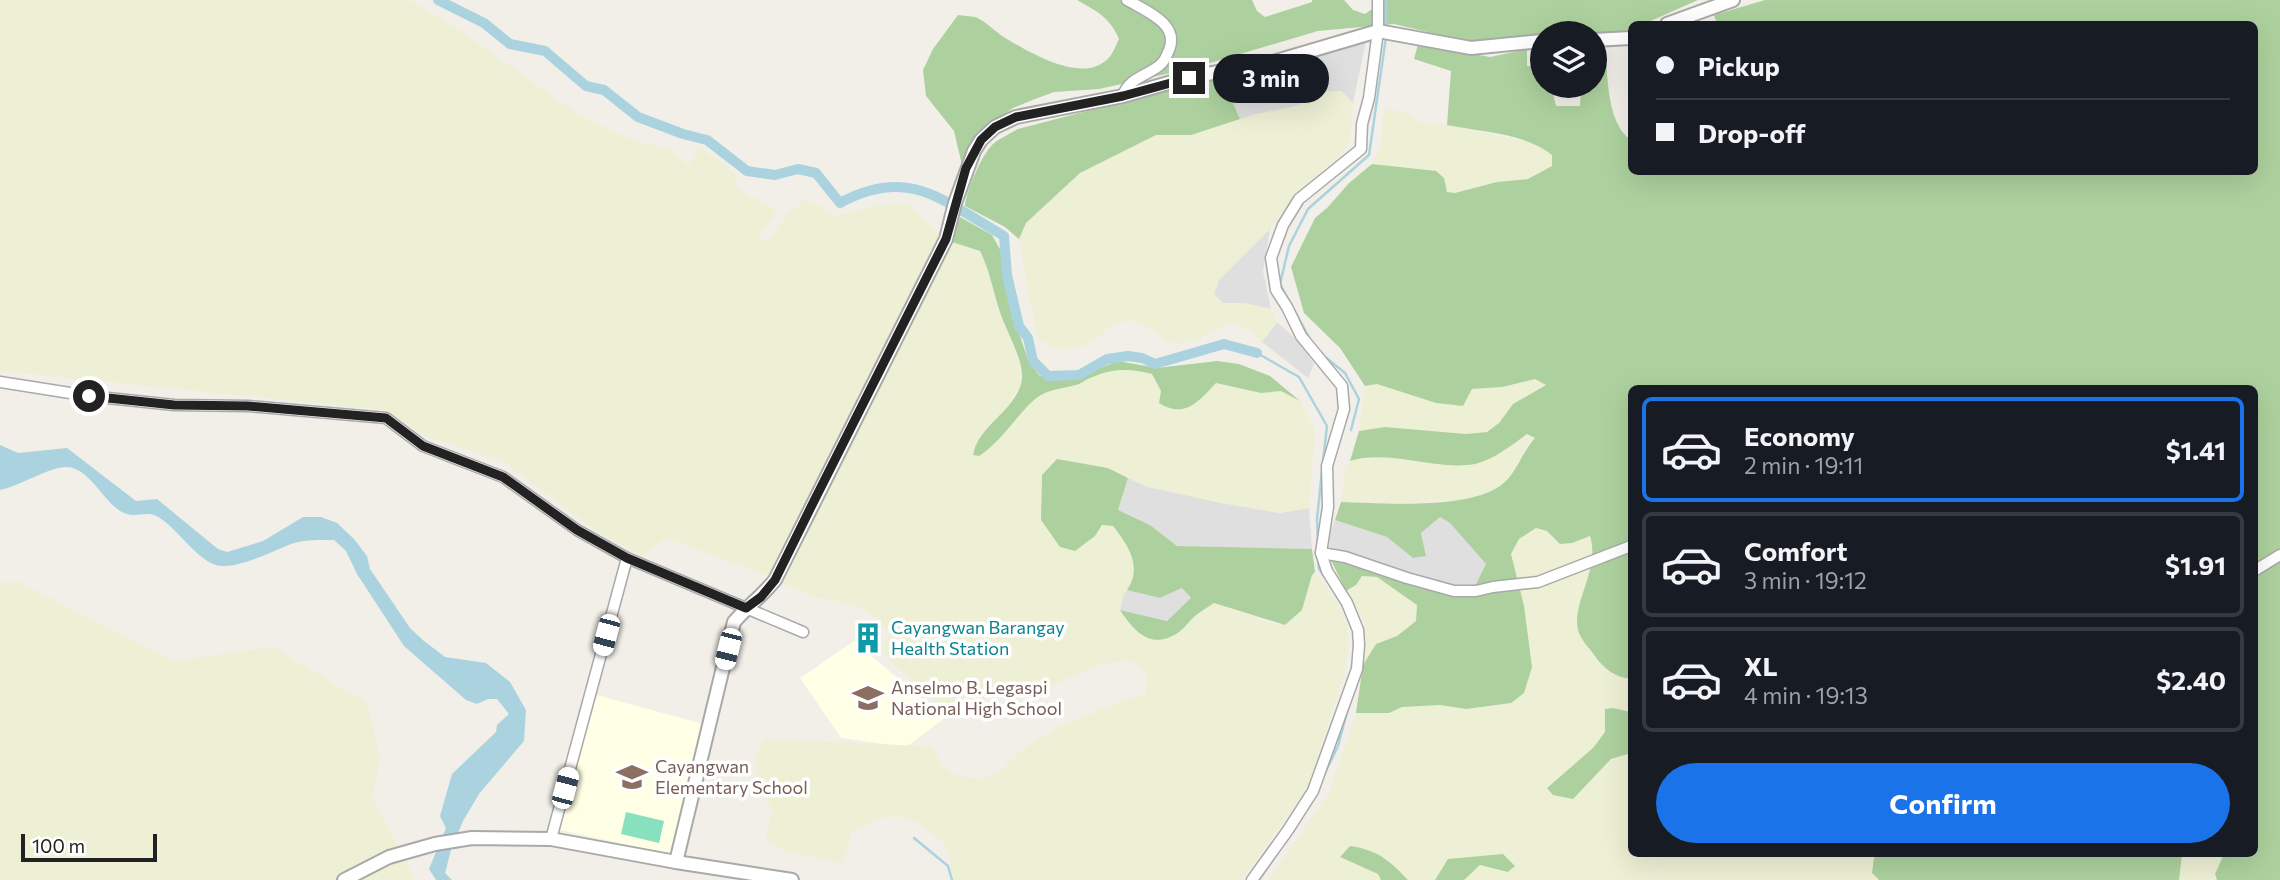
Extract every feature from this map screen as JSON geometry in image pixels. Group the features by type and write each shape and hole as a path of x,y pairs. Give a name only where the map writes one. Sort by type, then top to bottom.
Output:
{"street":[{"path":"1123,96 1128,85 1162,64 1171,48 1170,31 1159,18 1127,0"},
{"path":"1252,880 1313,790 1357,669 1357,630 1347,603 1327,571 1321,554 1328,507 1327,466 1345,409 1342,386 1301,336 1276,290 1271,258 1283,225 1299,199 1361,149 1362,124 1369,98 1378,31 1378,0"},
{"path":"1675,21 1733,0"},
{"path":"676,862 734,622 775,580 946,239 955,204 981,140 995,127 1016,117 1123,96 1189,78 1266,64 1378,31 1471,48 1530,42"},
{"path":"1607,39 1628,38"},
{"path":"0,382 89,396 174,405 248,406 386,418 423,446 503,477 577,530 627,558 803,632"},
{"path":"1321,554 1345,557 1454,591 1476,591 1538,582 1628,547"},
{"path":"2258,569 2280,555"},
{"path":"551,839 627,558"},
{"path":"344,880 389,858 435,844 472,838 551,839 792,880"}],"shaded area":[{"path":"0,0 409,0 461,31 579,115 628,138 672,151 689,165 700,147 738,176 735,187 777,210 758,238 767,240 791,211 806,199 837,216 875,205 909,204 944,238 773,578 666,538 644,556 602,535 502,461 423,435 385,410 0,371"},
{"path":"1366,41 1353,103 1341,91 1323,92 1297,106 1240,119 1221,76"},
{"path":"1341,91 1353,103 1350,140 1344,152 1301,190 1270,229 1219,280 1214,294 1223,303 1243,303 1271,309 1277,322 1262,342 1252,333 1231,322 1199,339 1176,344 1164,340 1145,325 1132,320 1113,324 1095,340 1065,350 1048,346 1037,338 1019,239 1026,223 1080,173 1156,135 1191,135 1256,114 1297,106 1323,92"},
{"path":"1387,109 1401,111 1424,124 1447,125 1525,141 1544,148 1552,155 1552,166 1528,179 1497,182 1455,193 1447,192 1372,164 1382,143 1383,118"},
{"path":"1270,229 1263,271 1271,309 1243,303 1223,303 1214,294 1219,280"},
{"path":"952,242 980,251 988,268 1000,314 1019,361 1021,384 1010,401 992,447 1038,396 1057,388 1078,385 1113,369 1135,369 1152,374 1161,391 1206,394 1216,383 1261,393 1281,391 1300,401 1315,430 1309,508 1279,513 1221,503 1148,487 1108,468 1095,536 1102,525 1113,526 1127,544 1135,567 1120,610 1130,627 1180,632 1195,616 1214,603 1285,625 1302,610 1315,572 1338,603 1347,626 1349,643 1346,668 1311,778 1303,794 1242,880 951,880 951,860 942,841 905,817 882,817 850,834 847,853 840,863 785,851 766,842 773,810 757,786 756,757 763,739 933,748 943,767 958,776 981,779 1000,771 1023,749 1057,728 1123,700 1146,694 1147,676 1139,665 1128,661 1100,664 1057,683 985,698 958,705 947,711 893,664 883,651 890,633 871,615 859,607 815,598 780,582"},
{"path":"1277,322 1299,342 1314,364 1308,378 1262,342"},
{"path":"1535,379 1546,385 1513,404 1499,423 1488,432 1466,434 1385,427 1359,431 1365,386 1377,384 1436,403 1463,406 1472,389 1502,387"},
{"path":"1527,434 1536,438 1527,447 1512,472 1502,485 1481,496 1456,501 1341,502 1343,472 1350,461 1380,457 1448,465 1505,450"},
{"path":"1128,478 1148,487 1279,513 1309,508 1312,549 1177,546 1150,525 1118,510"},
{"path":"1440,517 1450,523 1486,564 1475,586 1464,587 1330,558 1329,535 1335,520 1387,537 1413,558 1426,555 1421,533"},
{"path":"1536,528 1547,531 1560,544 1572,543 1590,536 1593,546 1588,583 1577,615 1623,678 1628,679 1628,712 1605,709 1605,732 1593,748 1548,788 1553,795 1573,798 1611,759 1628,754 1628,857 1875,857 1872,873 1879,880 1464,880 1480,865 1503,854 1442,872 1435,880 1408,880 1387,859 1367,849 1340,857 1378,874 1381,880 1268,880 1329,793 1356,713 1389,713 1402,707 1440,705 1466,709 1510,703 1528,633 1511,554 1519,539"},
{"path":"1362,576 1377,577 1417,605 1416,621 1397,636 1376,644 1363,665 1365,622 1346,591 1356,585"},
{"path":"20,582 172,661 273,647 367,703 380,758 372,798 416,880 0,880 0,583"},
{"path":"1182,588 1191,599 1168,621 1120,610 1127,590 1160,598"},
{"name":"Anselmo B. Legaspi National High School","path":"854,641 945,718 906,747 841,738 800,678"},
{"name":"Cayangwan Elementary School","path":"597,695 707,725 674,855 555,829"},
{"path":"2182,857 2223,857 2215,874 2217,880 2179,880"}],"green space":[{"path":"1077,0 1252,0 1257,11 1265,17 1312,0 1344,0 1353,10 1365,14 1385,0 1698,0 1651,21 1628,21 1628,31 1607,35 1607,21 1530,21 1530,40 1470,42 1394,24 1318,31 1193,68 1099,89 1054,92 1035,99 1013,108 988,127 970,147 962,165 954,131 926,96 923,70 933,49 958,15 982,20 1002,36 1038,56 1066,67 1080,68 1093,67 1104,62 1113,52 1119,39 1107,20"},
{"path":"1765,0 2280,0 2280,880 2217,880 2215,874 2223,857 2258,857 2258,385 1628,385 1628,678 1615,674 1598,661 1579,633 1578,611 1592,562 1590,536 1572,543 1560,544 1547,531 1536,528 1519,539 1511,554 1524,606 1532,667 1524,693 1511,703 1466,709 1440,705 1402,707 1389,713 1356,713 1363,665 1376,644 1397,636 1416,621 1417,605 1377,577 1362,576 1356,585 1346,591 1330,558 1464,587 1475,586 1486,564 1450,523 1440,517 1421,533 1426,556 1413,558 1387,537 1335,520 1341,502 1445,502 1485,494 1506,481 1535,438 1527,434 1495,456 1475,464 1444,465 1381,457 1350,461 1359,431 1385,427 1466,434 1487,432 1499,423 1513,404 1546,385 1535,379 1502,387 1472,389 1463,406 1436,403 1377,384 1365,386 1340,348 1304,313 1291,267 1315,218 1372,164 1436,171 1444,178 1447,192 1455,193 1497,182 1528,179 1552,166 1552,155 1529,142 1502,134 1447,125 1451,71 1414,59 1418,44 1490,57 1527,49 1530,98 1554,98 1556,106 1580,106 1580,98 1607,98 1607,72 1613,110 1617,122 1628,137 1628,175 2258,175 2258,21 1716,21 1714,15"},
{"path":"1221,76 1240,119 1191,135 1156,135 1080,173 1026,223 1019,239 1005,227 965,206 968,191 984,156 996,142 1018,129"},
{"path":"960,217 992,235 1001,251 1009,303 1029,363 1039,375 1049,380 1071,379 1118,361 1157,368 1217,361 1239,364 1270,376 1300,401 1281,391 1261,393 1216,383 1190,406 1184,409 1168,408 1159,403 1161,391 1152,374 1128,370 1113,371 1050,391 1035,399 987,450 979,456 973,455 981,436 1017,394 1022,376 1019,358 980,251 952,242"},
{"path":"1057,459 1108,468 1128,478 1118,510 1150,525 1177,546 1312,549 1315,572 1302,610 1285,625 1214,603 1169,637 1152,639 1138,632 1120,610 1167,621 1191,598 1182,588 1160,598 1127,590 1132,581 1134,565 1124,541 1113,526 1102,525 1095,536 1075,551 1060,547 1041,520 1042,475"},
{"path":"1605,709 1628,711 1628,754 1611,759 1573,799 1553,795 1547,788 1593,748 1605,732"},
{"path":"626,812 664,821 659,843 621,834"},
{"path":"1350,846 1382,857 1408,880 1381,880 1378,874 1340,857"},
{"path":"1503,854 1515,866 1508,872 1480,865 1464,880 1435,880 1448,859"},
{"path":"2182,857 2179,880 1879,880 1872,873 1874,858"}],"water":[{"path":"0,445 18,453 67,448 136,501 157,499 218,549 227,552 263,541 303,517 321,517 337,523 367,556 370,569 410,628 424,641 445,657 486,663 510,682 526,710 524,741 479,794 463,821 445,873 452,880 436,880 429,869 446,828 440,816 452,774 496,732 497,725 509,714 497,699 488,699 477,704 466,700 404,646 357,574 346,551 334,540 307,541 291,544 243,563 216,565 200,556 162,519 151,514 130,515 119,510 83,473 74,468 58,468 0,490"}],"waterway":[{"path":"438,0 484,23 510,44 545,51 586,86 604,90 638,117 707,140 747,171 775,175 798,169 816,173 840,203 865,192 887,187 926,192 1004,236 1007,275 1019,326 1028,338 1033,361 1048,376 1079,375 1107,359 1128,356 1155,364 1224,344 1257,353"},
{"path":"1386,0 1386,28"},
{"path":"1311,341 1280,284 1289,246 1308,209 1369,155 1386,37"},
{"path":"1319,352 1345,373 1359,399 1351,430"},
{"path":"1257,353 1299,377 1327,426 1323,461"},
{"path":"1318,542 1317,519 1322,471"},
{"path":"1318,559 1319,569 1326,578"},
{"path":"1322,779 1338,746 1351,697"},
{"path":"914,838 948,866 952,880"},
{"path":"1259,880 1277,854"}],"place":[{"name":"Cayangwan Barangay Health Station","path":"868,638"},
{"name":"Anselmo B. Legaspi National High School","path":"868,698"},
{"name":"Cayangwan Elementary School","path":"632,777"}],"route":[{"path":"89,396 174,405 248,406 386,418 423,446 503,477 577,530 627,558 746,608 761,597 775,580 946,239 966,168 981,140 995,127 1016,117 1123,96 1189,78"}]}
